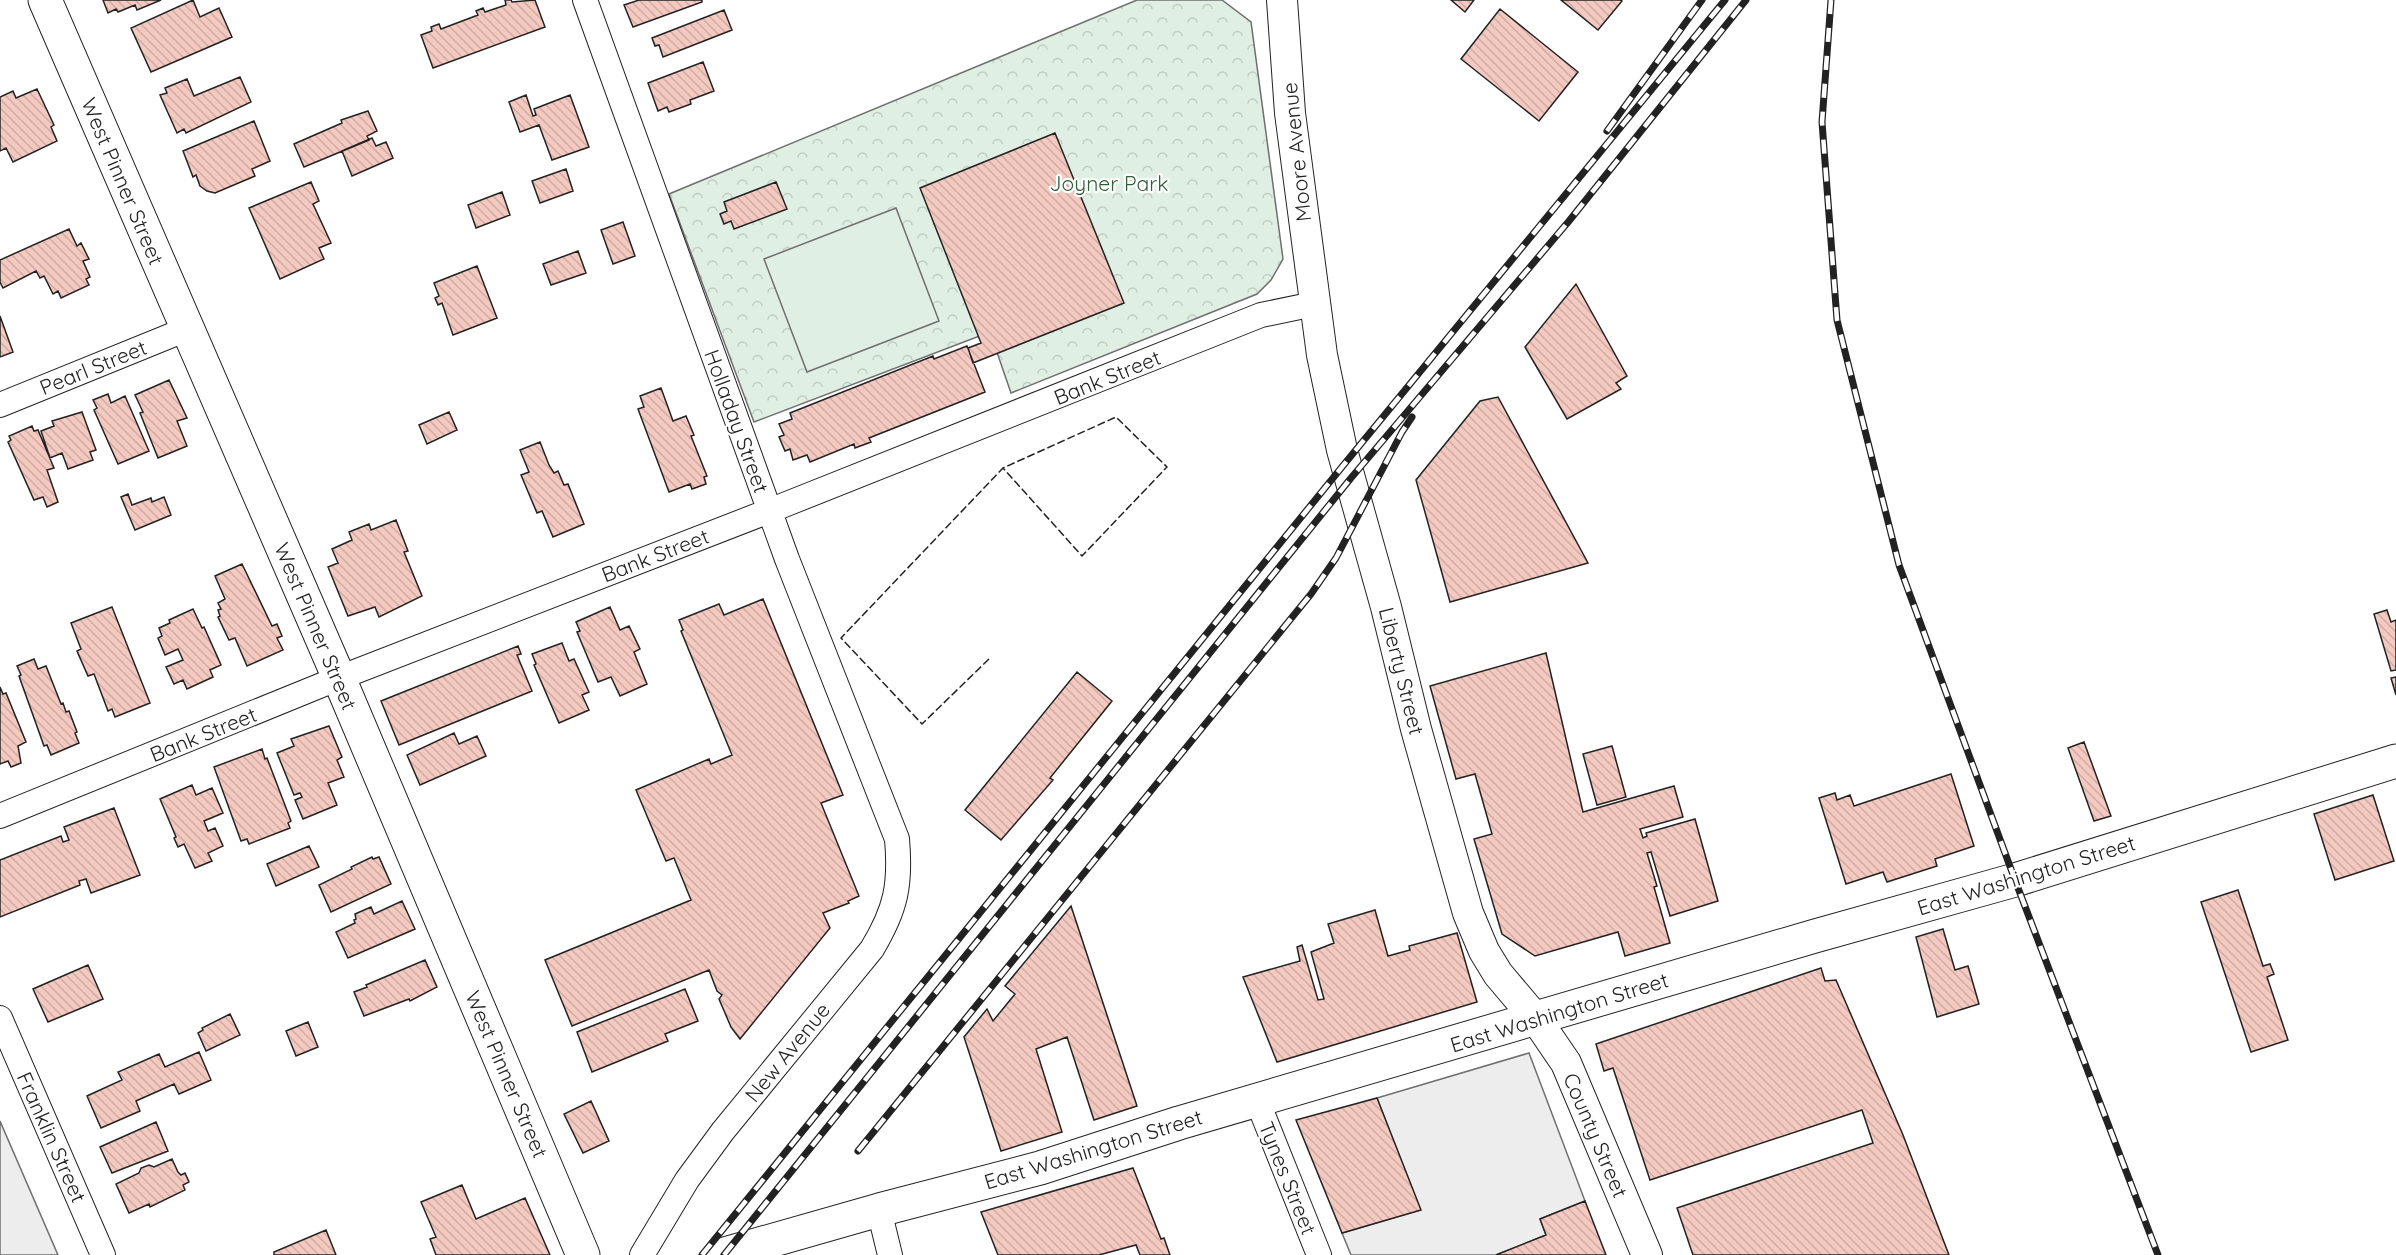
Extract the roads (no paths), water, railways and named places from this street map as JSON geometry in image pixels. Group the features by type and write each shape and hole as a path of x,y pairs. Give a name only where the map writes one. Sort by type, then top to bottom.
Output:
{"main road":[{"name":"West Pinner Street","path":"45,0 339,678 583,1255"},
{"name":"East Washington Street","path":"721,1255 879,1209 1040,1168 1257,1100 1815,936 2015,880 2395,765"}],"street":[{"name":"Holladay Street","path":"585,0 770,511 897,839"},
{"name":"Moore Avenue","path":"1282,0 1290,113 1314,304"},
{"name":"Bank Street","path":"0,816 339,678 770,511 1261,315 1314,304"},
{"name":"Liberty Street","path":"1314,304 1342,450 1383,597 1416,729 1468,912 1484,951 1498,974 1536,1019"},
{"name":"Pearl Street","path":"0,405 186,329"},
{"name":"New Avenue","path":"642,1255 687,1180 723,1131 872,949 887,924 896,897 900,868 897,839"},
{"name":"Franklin Street","path":"0,1018 103,1255"},
{"name":"County Street","path":"1536,1019 1566,1063 1647,1255"},
{"name":"Tynes Street","path":"1257,1100 1319,1255"},
{"path":"879,1209 890,1255"}],"railway":[{"path":"1607,131 1702,0"},
{"path":"702,1255 1346,462 1725,0"},
{"path":"724,1255 1351,478 1569,221 1746,0"},
{"path":"1831,0 1822,122 1837,320 1899,565 2015,880 2158,1255"},
{"path":"858,1151 1311,594 1336,558 1412,417"}],"park label":[{"name":"Joyner Park","path":"1109,183"}]}
